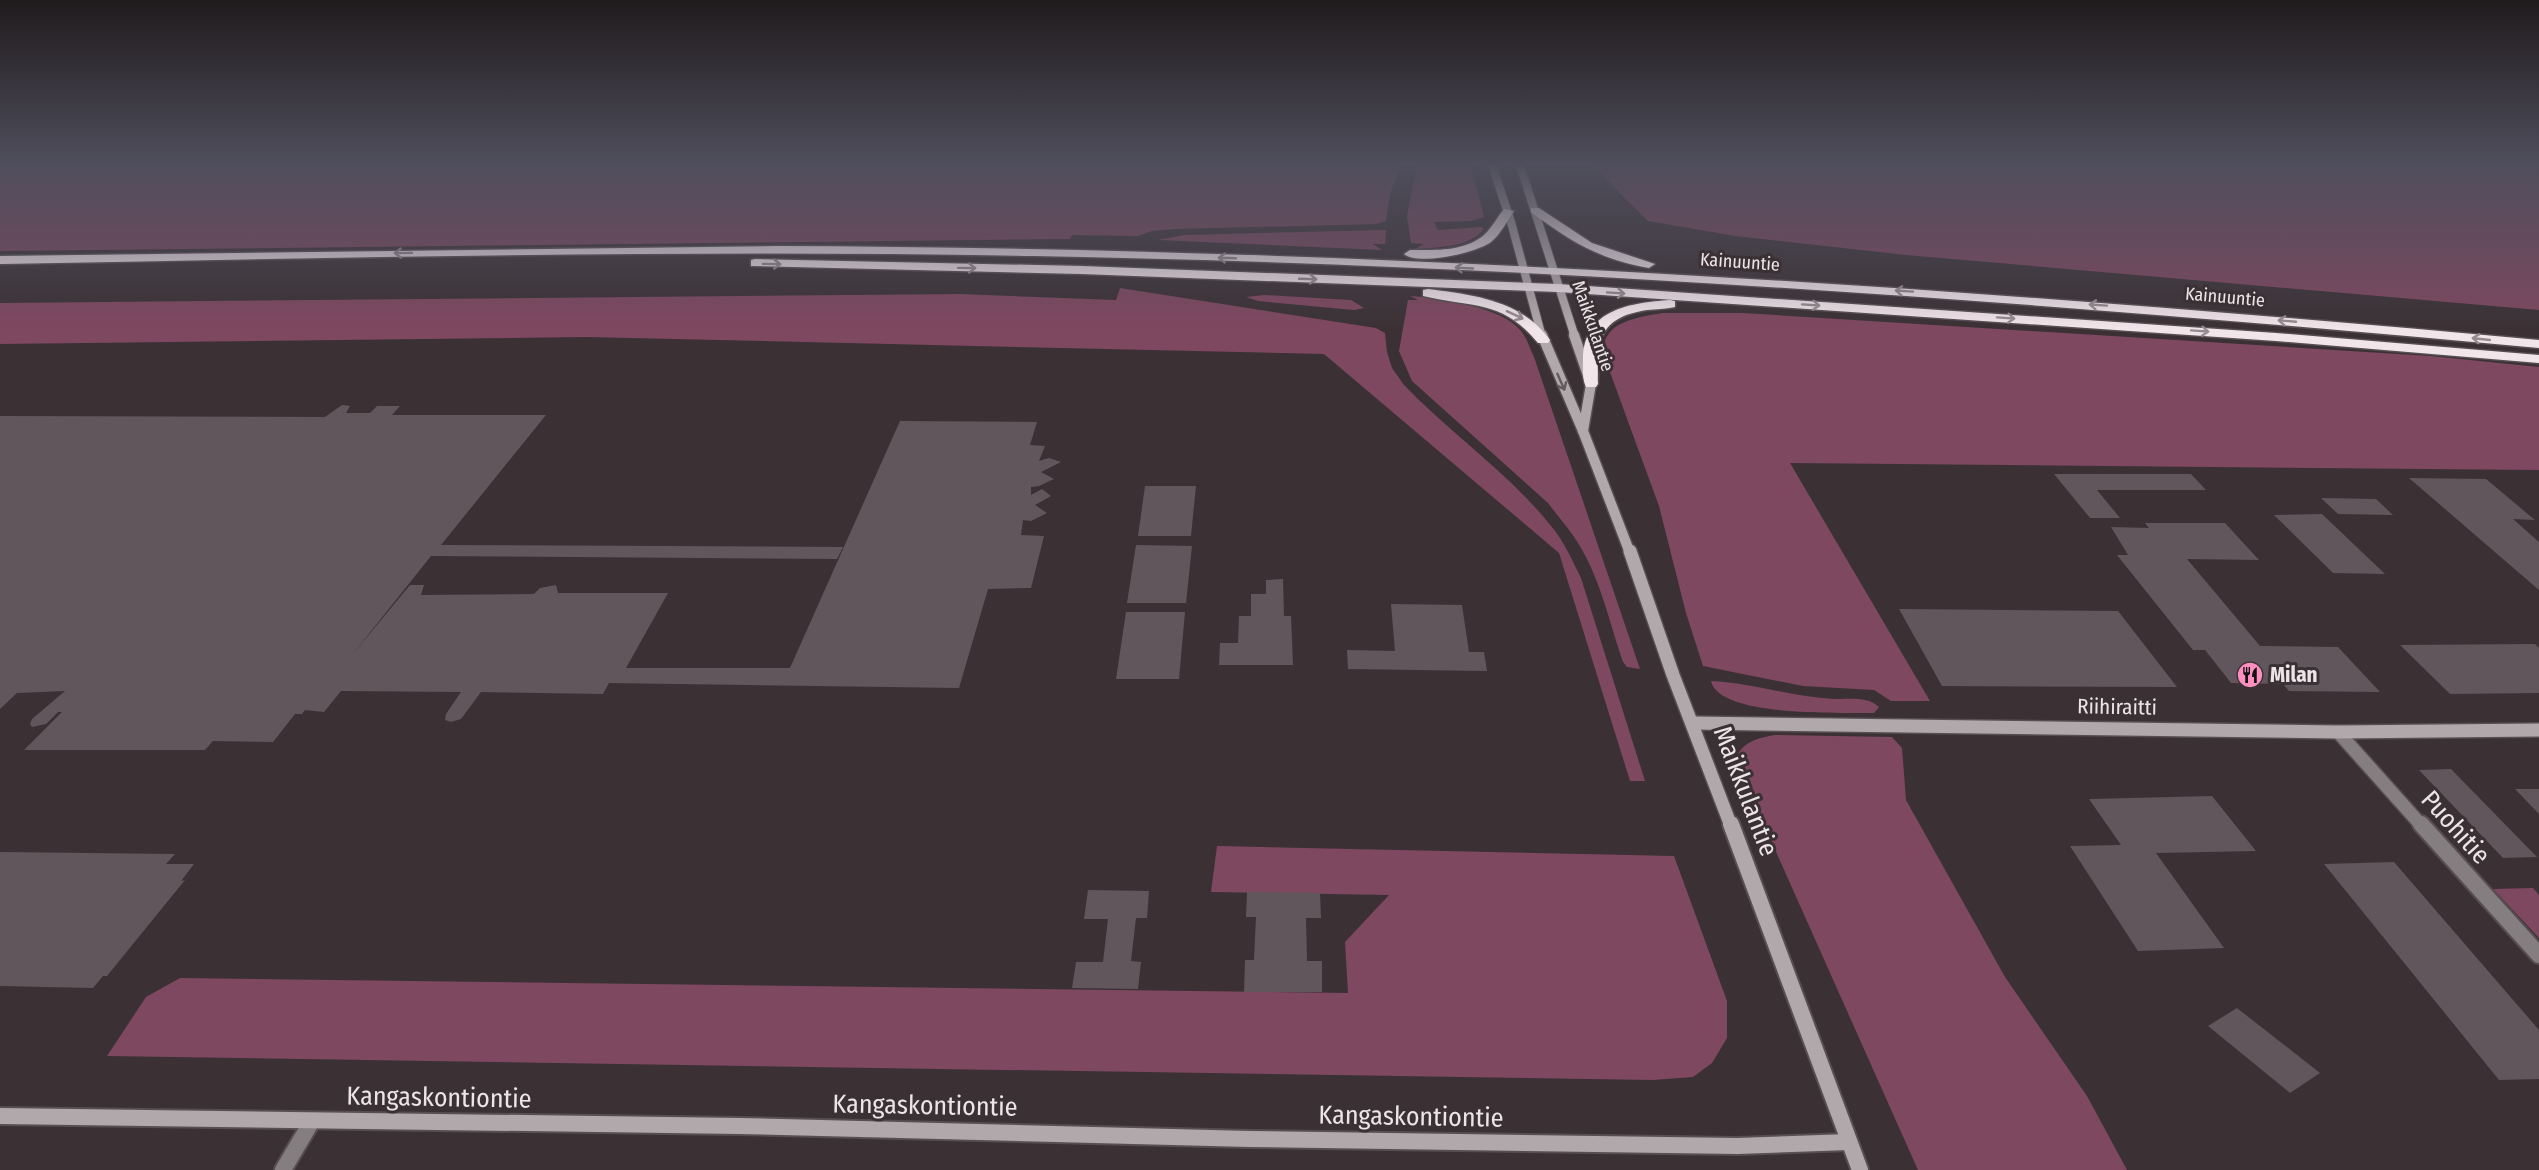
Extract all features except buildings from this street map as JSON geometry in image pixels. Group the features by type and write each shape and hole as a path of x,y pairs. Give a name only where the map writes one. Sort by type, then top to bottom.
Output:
{"highway":[{"path":"1259,258 1430,254 1462,249 1489,237 1502,220"},
{"path":"1547,220 1571,239 1621,260 1725,278"},
{"name":"Kainuuntie","path":"0,260 686,251 1034,252 1259,258 1725,278 2157,309 2539,344"},
{"name":"Kainuuntie","path":"0,270 713,262 1082,270 1558,288 2287,337 2539,359"},
{"path":"1335,280 1439,294 1502,309 1525,320 1543,340"},
{"path":"1591,384 1592,345 1598,327 1608,317 1658,305 1744,300"}],"main road":[{"name":"Maikkulantie","path":"1510,220 1543,340 1583,431 1643,585 1672,675 1693,723 1860,1170"},
{"name":"Maikkulantie","path":"1538,220 1552,271 1591,384 1583,431"},
{"name":"Riihiraitti","path":"1693,723 2338,732 2539,730"},
{"name":"Kangaskontiontie","path":"0,1116 740,1126 1250,1139 1713,1146 1849,1142"}],"street":[{"name":"Puohitie","path":"2338,732 2539,955"},
{"path":"283,1170 312,1121"}],"shaded area":[{"path":"0,220 1386,220 1375,224 1175,229 1152,231 1138,236 1072,235 1070,239 0,251"},
{"path":"1408,220 1476,220 1434,222 1438,230 1481,227 1484,229 1470,240 1443,247 1415,249 1424,244 1411,243"},
{"path":"1647,220 2539,220 2539,310 1906,255 1735,236"},
{"path":"1386,230 1385,244 1373,244 1382,250 1158,240 1184,235"},
{"path":"1120,288 1376,328 1385,333 1392,368 1404,385 1517,488 1564,544 1581,578 1645,781 1630,781 1559,553 1324,354 587,337 0,344 0,303 961,294 1116,300"},
{"path":"1265,295 1351,300 1364,308 1354,310 1258,301 1246,297"},
{"path":"1410,296 1454,302 1486,310 1512,323 1527,340 1640,669 1627,667 1623,662 1600,589 1588,561 1574,536 1548,503 1412,381 1399,351 1408,300 1418,300"},
{"path":"1662,313 1743,313 2430,356 2539,367 2539,470 1790,463 1930,701 1891,701 1874,690 1803,686 1703,666 1686,613 1659,506 1603,353 1604,342 1615,328 1632,319"},
{"path":"1711,681 1742,684 1819,698 1864,700 1875,703 1879,707 1874,713 1811,712 1758,707 1719,693"},
{"path":"1775,735 1892,737 1902,748 1906,800 2005,977 2087,1096 2127,1170 1918,1170 1735,760 1746,745"},
{"path":"1217,846 1674,856 1727,1001 1727,1038 1712,1063 1693,1077 1653,1080 107,1056 146,997 180,978 1348,993 1345,942 1389,895 1211,892"},
{"path":"2533,888 2539,895 2539,938 2493,889"}],"place":[{"name":"Milan","path":"2250,675"}]}
